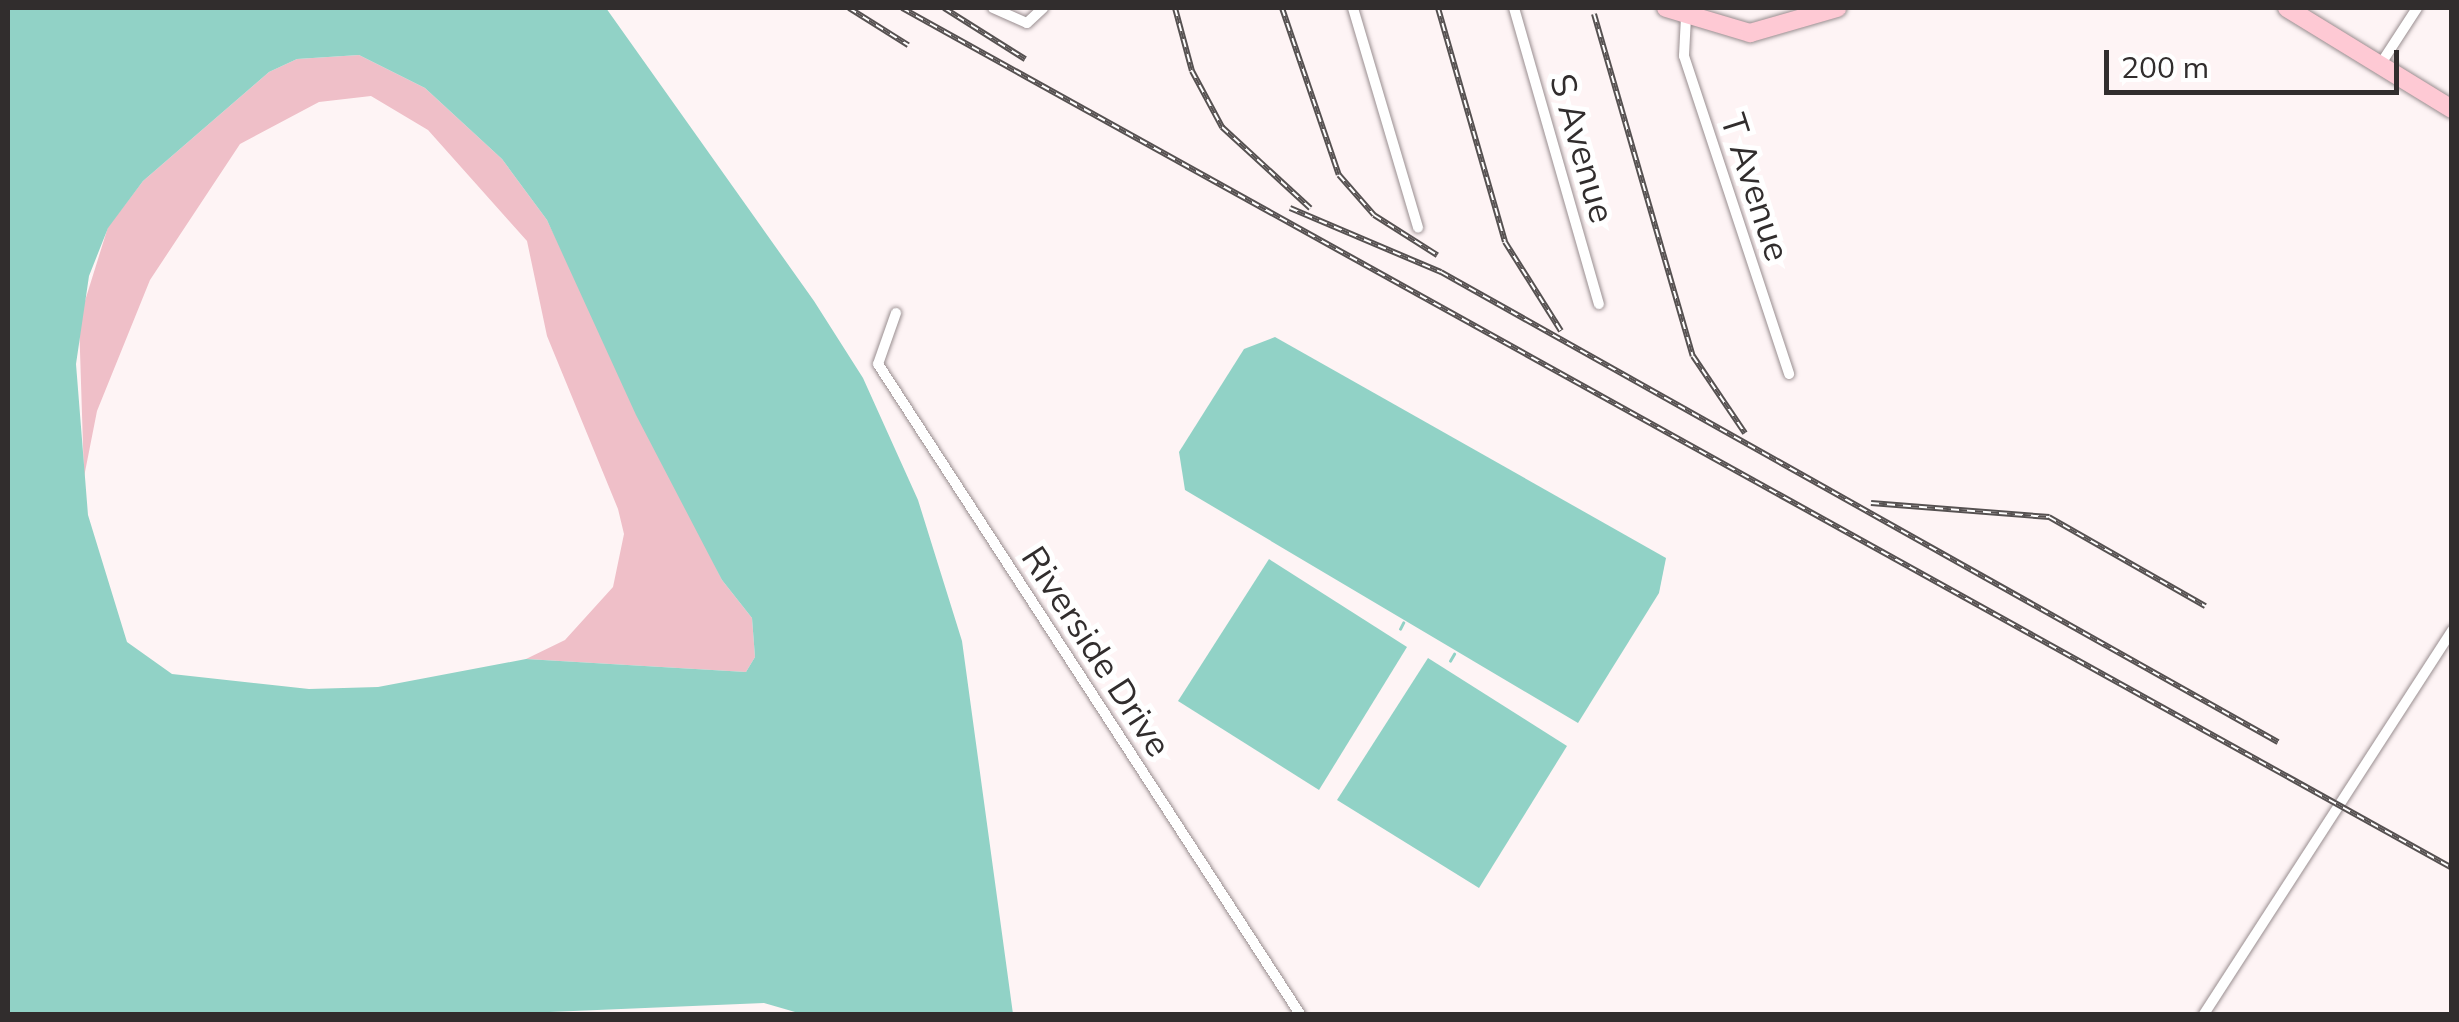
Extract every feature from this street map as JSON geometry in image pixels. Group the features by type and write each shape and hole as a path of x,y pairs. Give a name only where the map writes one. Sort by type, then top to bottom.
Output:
{"main road":[{"path":"1666,8 1686,17 1765,33 1837,8"},
{"path":"2288,8 2452,110"}],"street":[{"path":"993,8 1027,22 1043,8"},
{"path":"1353,8 1418,228"},
{"name":"S Avenue","path":"1514,8 1599,304"},
{"path":"2380,65 2416,8"},
{"name":"T Avenue","path":"1686,17 1684,56 1789,374"},
{"name":"Riverside Drive","path":"896,314 878,364 1300,1014"},
{"path":"2204,1014 2346,802 2452,630"}],"shaded area":[{"path":"8,8 606,8 814,301 863,378 918,500 962,641 1013,1014 802,1014 764,1003 504,1014 8,1014","holes":["359,55 425,88 502,159 547,220 636,415 722,580 752,618 755,657 746,672 526,659 378,687 309,689 172,674 127,642 88,515 76,364 89,276 108,228 143,181 269,72 297,59"]},
{"path":"359,55 425,88 502,159 547,220 722,580 752,618 755,657 746,672 526,659 565,640 613,587 624,534 618,509 547,336 527,241 428,130 371,96 319,102 240,144 150,280 97,411 84,477 79,320 108,227 143,181 269,72 297,59"},
{"path":"1275,337 1666,558 1659,593 1578,723 1185,490 1179,452 1244,349"},
{"path":"1269,559 1407,647 1319,790 1178,701"},
{"path":"1428,658 1567,746 1479,888 1337,800"}],"waterway":[{"path":"1400,629 1403,623"},
{"path":"1450,661 1454,654"}],"railway":[{"path":"849,8 908,45"},
{"path":"902,8 2452,868"},
{"path":"944,8 1025,59"},
{"path":"1175,8 1192,71 1222,127 1310,208"},
{"path":"1282,8 1339,175 1374,215 1437,255"},
{"path":"1438,8 1505,242 1561,331"},
{"path":"1594,14 1693,356 1745,433"},
{"path":"1290,208 1441,272 2278,742"},
{"path":"1871,503 2049,517 2205,606"}]}
